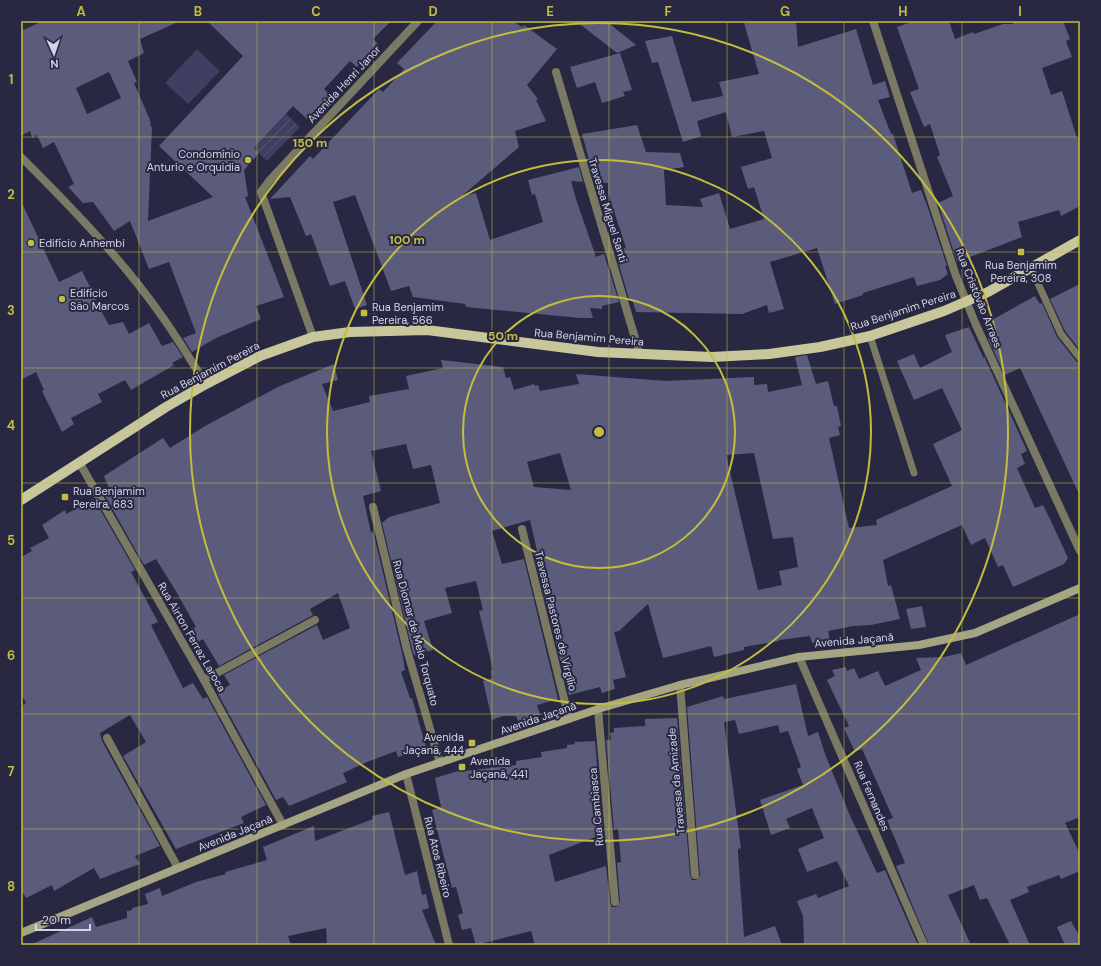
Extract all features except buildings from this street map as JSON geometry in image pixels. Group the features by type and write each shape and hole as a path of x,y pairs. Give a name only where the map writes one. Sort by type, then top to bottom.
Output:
{"main road":[{"name":"Rua Benjamim Pereira","path":"21,500 79,462 206,384 260,356 313,337 350,332 427,330 598,352 640,355 712,357 769,354 820,347 870,336 944,312 1031,268 1080,240"}],"street":[{"name":"Avenida Henri Janor","path":"313,337 261,192 270,180 418,21"},
{"name":"Rua Cristóvão Arraes","path":"873,21 956,276 966,302 1080,551"},
{"name":"Travessa Miguel Santi","path":"556,72 640,355"},
{"path":"21,157 51,187 140,288 161,314 206,384"},
{"name":"Rua Airton Ferraz Laroca","path":"79,462 204,680 283,825"},
{"name":"Rua Diomar de Melo Torquato","path":"373,507 407,650 440,763"},
{"name":"Travessa Pastores de Virgílio","path":"522,529 569,719"},
{"name":"Avenida Jaçanã","path":"21,933 406,774 598,709 680,685 799,657 920,645 963,636 995,626 1080,588"},
{"path":"204,680 315,620"},
{"name":"Rua Fernandes","path":"799,657 924,945"},
{"name":"Travessa da Amizade","path":"680,685 695,875"},
{"name":"Rua Cambiasca","path":"598,709 616,902"},
{"path":"107,738 178,868"},
{"name":"Rua Atos Ribeiro","path":"406,774 448,945"}],"lane":[{"path":"1031,268 1061,334 1080,358"},
{"path":"870,336 914,473"}],"shaded area":[{"path":"197,49 220,71 188,104 165,83"},
{"path":"286,114 300,127 267,161 254,148"}],"place":[{"name":"Condomínio Anturio e Orquidia","path":"248,160"},
{"name":"Edifício Anhembi","path":"31,243"},
{"name":"Rua Benjamim Pereira, 308","path":"1021,252"},
{"name":"Edifício São Marcos","path":"62,299"},
{"name":"Rua Benjamim Pereira, 566","path":"364,313"},
{"name":"Rua Benjamim Pereira, 683","path":"65,497"},
{"name":"Avenida Jaçanã, 444","path":"472,743"},
{"name":"Avenida Jaçanã, 441","path":"462,767"}]}
